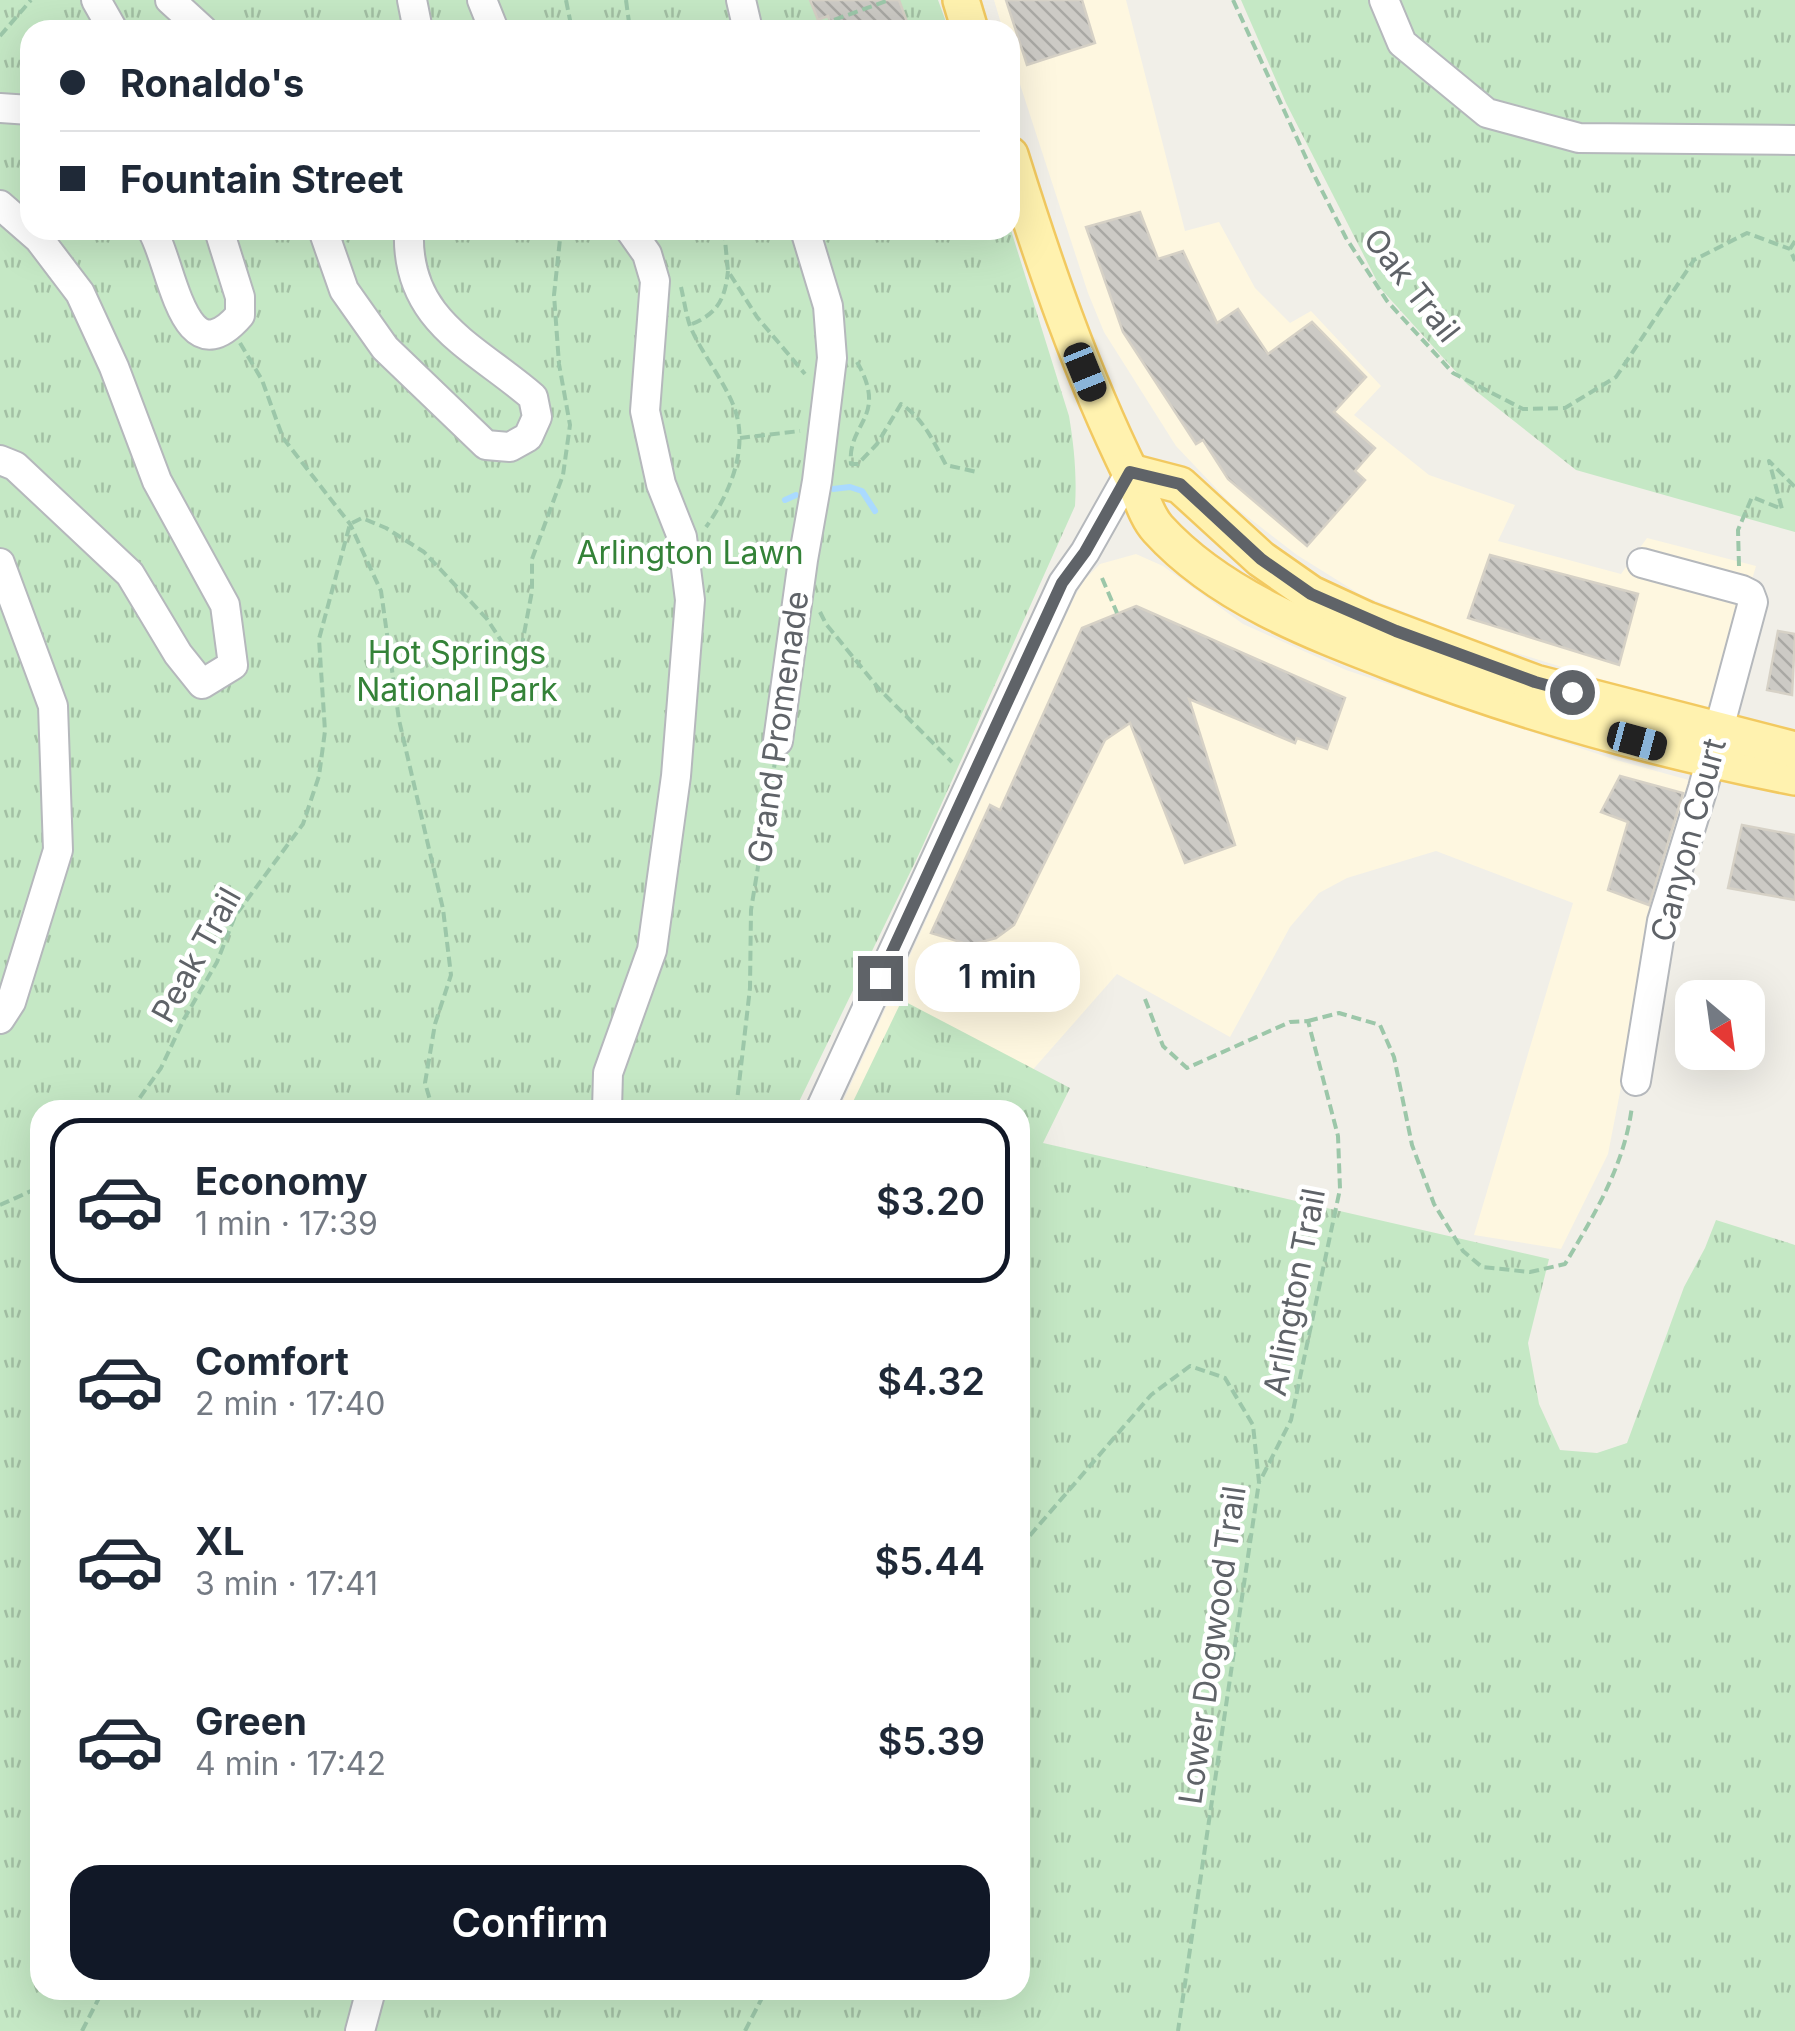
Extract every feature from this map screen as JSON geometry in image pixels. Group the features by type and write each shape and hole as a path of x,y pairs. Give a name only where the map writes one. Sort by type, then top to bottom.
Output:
{"main road":[{"path":"1020,185 1075,347 1113,441 1156,527 1212,575 1269,610 1338,642 1476,694 1565,722 1713,745 1795,750"},
{"path":"1713,745 1795,778"}],"street":[{"path":"170,0 192,20"},
{"path":"1384,0 1402,44 1487,113 1579,138 1795,140"},
{"path":"0,205 20,223"},
{"path":"0,460 15,466 130,574 178,654 202,684 232,665 225,605 157,481 114,367 80,293 39,240"},
{"path":"158,240 184,319 198,332 214,335 240,315 240,297 222,240"},
{"path":"326,240 344,290 385,348 486,446 510,447 528,438 536,417 533,397 449,334 427,307 412,274 410,240"},
{"path":"608,1100 608,1072 652,950 676,776 690,600 682,537 661,484 645,411 655,280 647,254 637,240"},
{"name":"Grand Promenade","path":"778,741 830,380 832,330 823,285 807,240"},
{"path":"825,1100 1062,583 1085,552 1130,472"},
{"path":"0,563 53,706 58,850 10,1002 0,1019"},
{"path":"1642,563 1747,596"},
{"name":"Canyon Court","path":"1636,1081 1662,921 1713,745 1747,596"},
{"path":"360,2031 368,2000"}],"path":[{"path":"0,36 32,0"},
{"path":"834,20 888,0"},
{"name":"Oak Trail","path":"1233,0 1313,174 1346,238 1387,301 1453,373 1522,408 1565,408 1616,377 1694,260 1748,233 1790,249"},
{"path":"350,524 362,518 424,552 504,645 520,650 532,591 532,560 563,475 570,425 559,364 554,295 559,240"},
{"path":"690,325 717,309 726,293 725,240"},
{"path":"1795,241 1790,249 1795,261"},
{"path":"728,271 757,317 805,374 830,380"},
{"path":"678,276 690,325 732,402 740,438 735,469 720,507 703,531 682,537"},
{"path":"230,326 262,380 282,438 350,524 381,591 398,720 443,909 450,974 435,1024 426,1083 430,1100"},
{"path":"832,330 839,329 862,371 870,400 864,426 850,447 852,464 858,464 876,444 900,404 926,428 946,465 976,472"},
{"path":"740,438 784,431 823,432"},
{"path":"1747,596 1738,530 1752,497 1782,509 1769,461 1795,487"},
{"name":"Peak Trail","path":"138,1100 161,1068 217,962 235,916 304,824 318,776 325,730 319,640 350,524"},
{"path":"801,574 826,624 880,690 970,780"},
{"path":"1102,578 1118,613"},
{"name":"Grand Promenade","path":"737,1100 750,988 751,910 778,741"},
{"path":"1145,998 1163,1046 1186,1068 1290,1022 1340,1013 1380,1025 1394,1057 1412,1145 1434,1204 1462,1250 1482,1267 1530,1272 1565,1264 1596,1214 1628,1139 1636,1081"},
{"name":"Arlington Trail","path":"1259,1482 1291,1420 1340,1189 1338,1136 1308,1021"},
{"path":"0,1206 30,1191"},
{"name":"Lower Dogwood Trail","path":"1030,1535 1151,1396 1190,1366 1225,1378 1253,1425 1259,1482 1178,2031"},
{"path":"82,2031 98,2000"},
{"path":"745,2031 761,2000"}],"shaded area":[{"path":"994,0 1126,0 1185,231 1219,222 1255,288 1290,323 1311,311 1381,386 1354,415 1429,475 1515,505 1498,541 1621,574 1647,538 1756,566 1717,700 1706,712 1478,641 1361,595 1297,555 1231,504 1176,446 1104,332 1020,84 1020,20 1000,20"},
{"path":"1136,554 1163,566 1243,624 1346,670 1616,760 1696,782 1628,1051 1608,1154 1561,1249 1474,1235 1573,903 1436,851 1347,878 1319,893 1290,927 1230,1037 1117,974 1022,1082 1014,1100 844,1100 1075,596 1100,564"}],"green space":[{"name":"Hot Springs National Park","path":"0,0 938,0 945,20 20,20 20,240 1014,240 1069,416 1076,483 1075,506 919,854 800,1100 30,1100 30,2000 1030,2000 1030,1100 854,1100 902,1000 1070,1088 1043,1143 1549,1259 1528,1343 1539,1404 1560,1450 1597,1453 1627,1443 1684,1287 1716,1220 1795,1245 1795,2031 0,2031"},
{"path":"1241,0 1795,0 1795,532 1576,470 1467,384 1381,289 1286,103"}],"building":[{"path":"810,0 899,0 906,20 829,20 828,16 818,20"},
{"path":"1006,0 1082,0 1095,43 1027,65 1020,43 1020,20 1012,20"},
{"path":"1140,212 1158,259 1183,251 1217,323 1238,309 1268,354 1312,322 1366,377 1334,412 1375,448 1355,471 1365,480 1307,546 1228,479 1203,440 1196,444 1123,332 1086,227"},
{"path":"1490,555 1638,594 1619,665 1468,618"},
{"path":"1136,606 1345,698 1327,749 1297,738 1295,743 1189,699 1235,845 1185,863 1130,723 1105,740 1014,925 996,938 970,945 931,933 990,805 1000,810 1082,628"},
{"path":"1778,631 1795,634 1792,695 1767,690"},
{"path":"1620,776 1683,793 1649,905 1608,890 1628,822 1601,812"},
{"path":"1742,825 1795,835 1795,900 1728,888"}],"waterway":[{"path":"833,489 850,487 862,491 875,511"},
{"path":"785,500 796,495"}],"route":[{"path":"880,978 1062,583 1085,552 1130,472 1180,484 1261,559 1311,594 1396,631 1572,692"}],"park label":[{"name":"Arlington Lawn","path":"690,552"}]}
